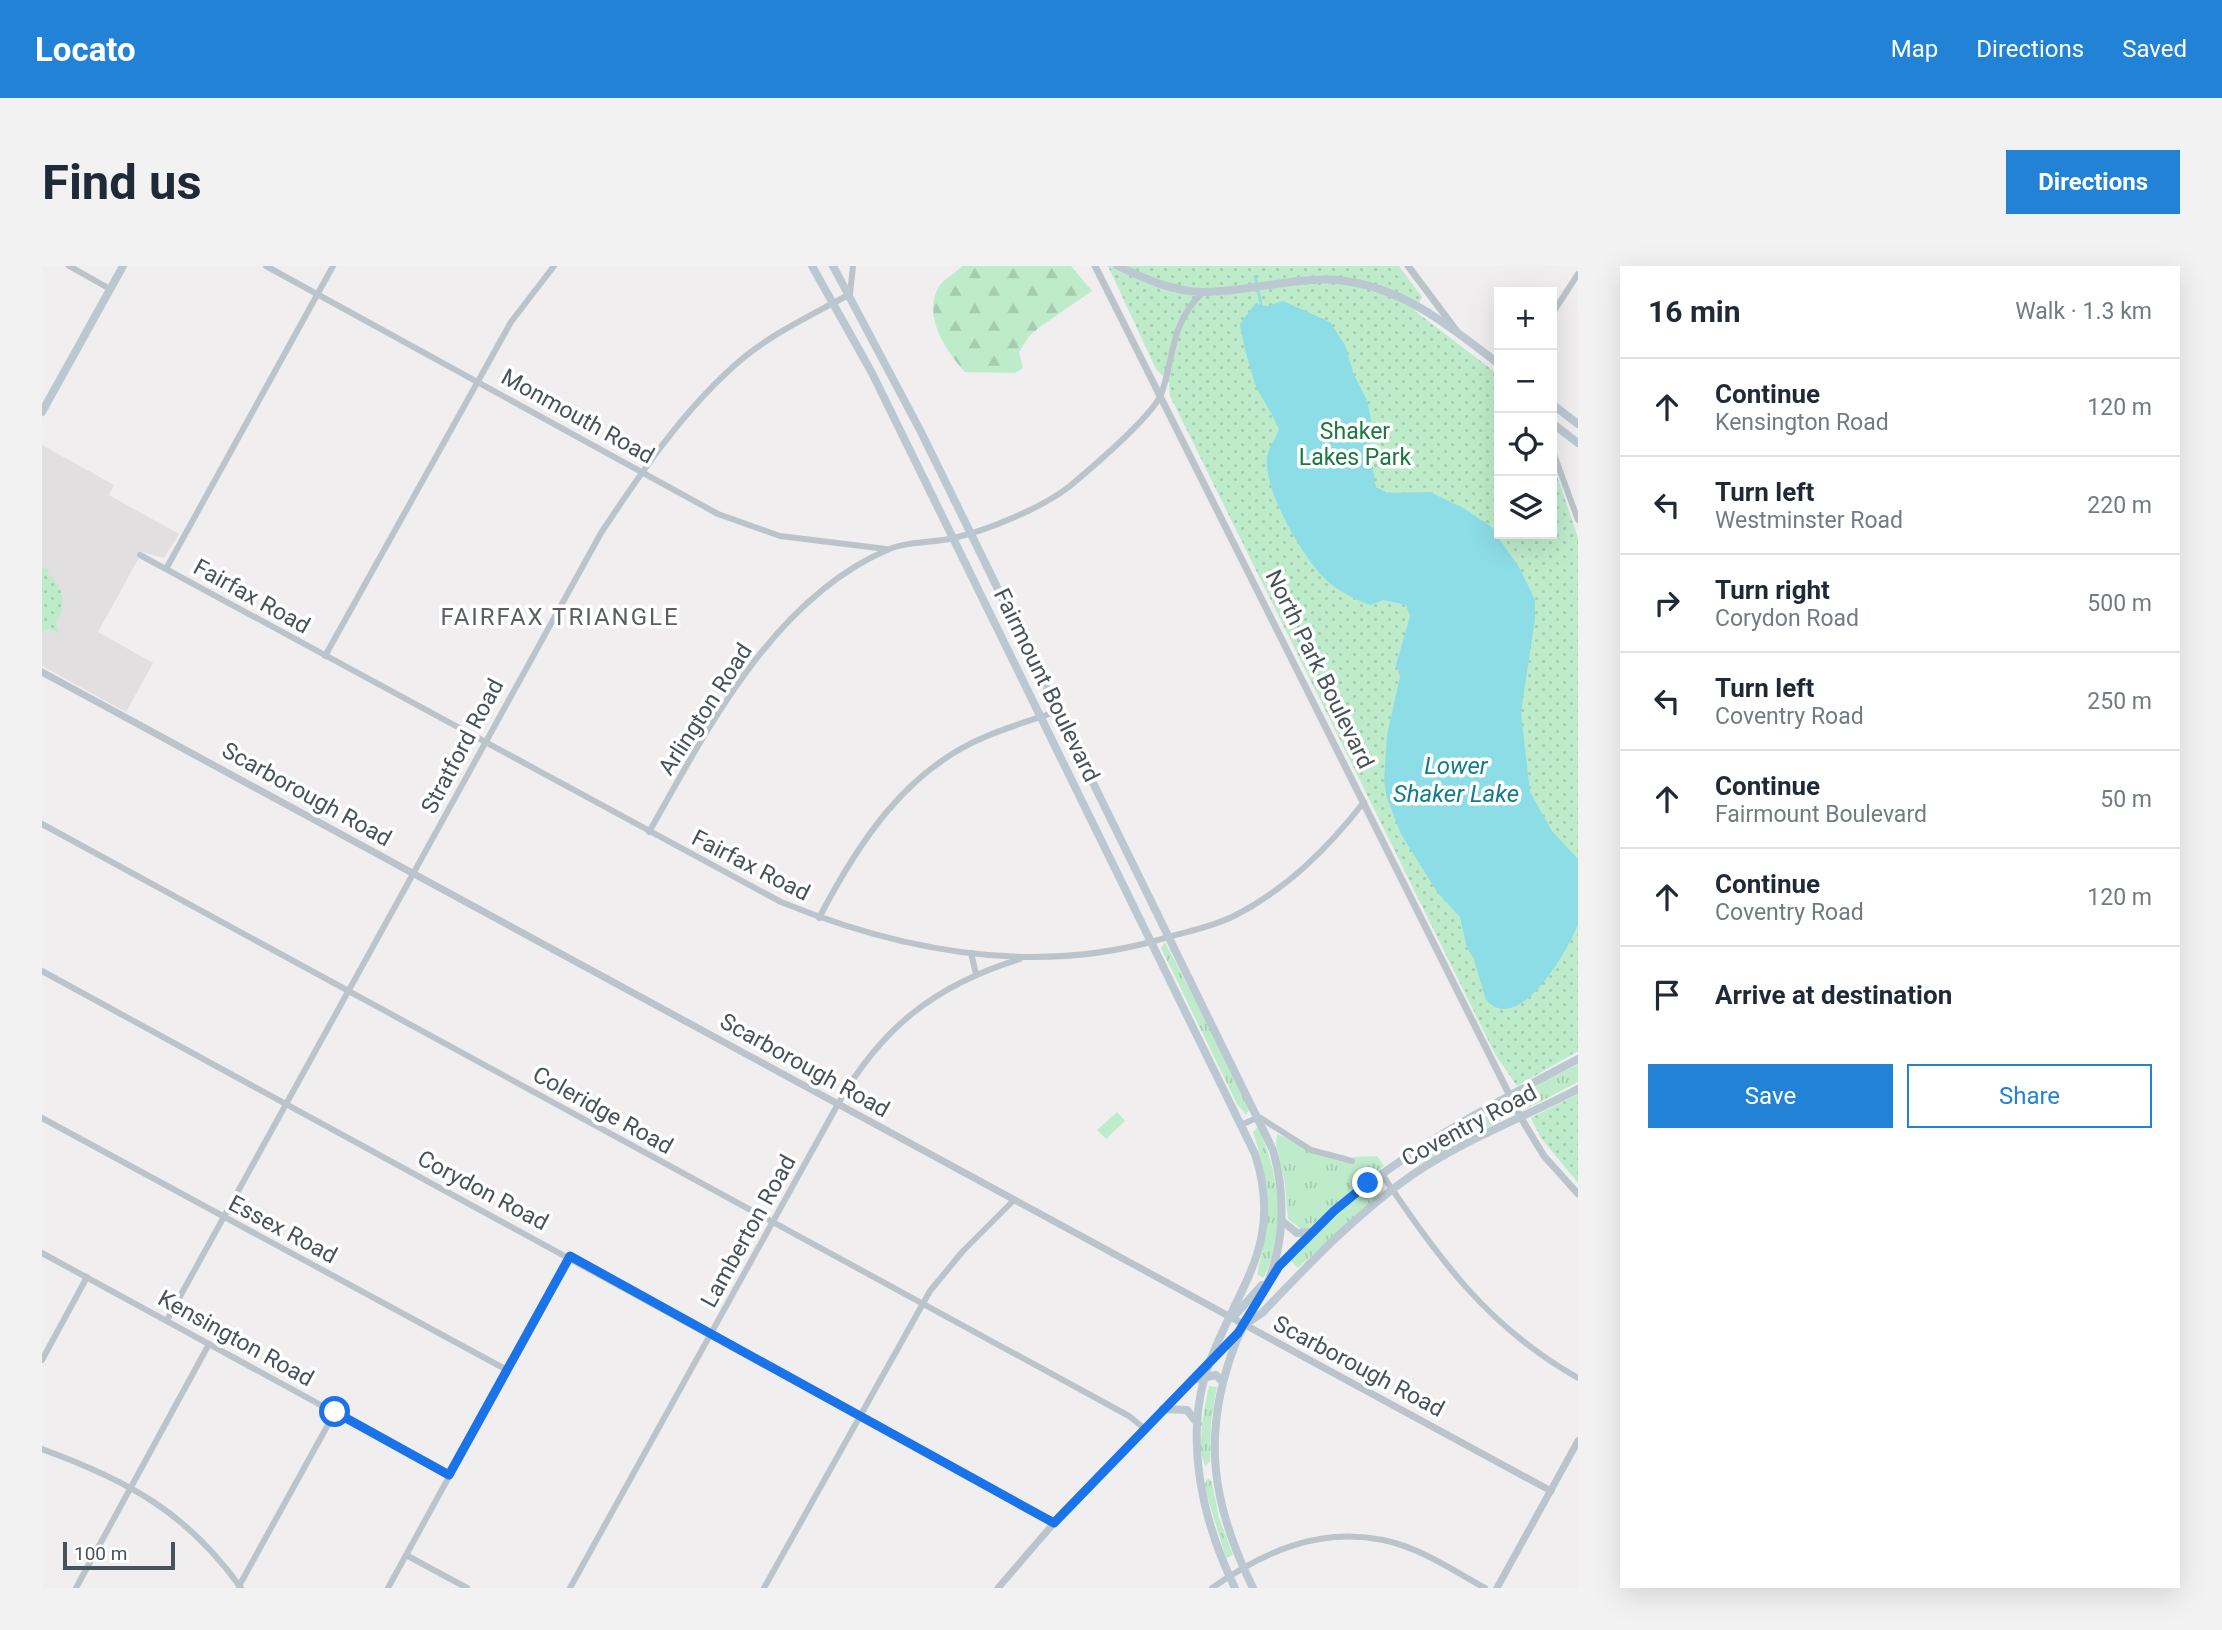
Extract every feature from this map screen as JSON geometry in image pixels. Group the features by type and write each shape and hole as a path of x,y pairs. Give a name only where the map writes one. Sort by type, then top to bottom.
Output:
{"main road":[{"path":"42,412 123,266"},
{"name":"Fairmount Boulevard","path":"812,266 834,302 1042,717 1243,1124 1260,1170 1264,1222 1255,1265 1210,1362 1199,1426 1199,1472 1211,1529 1236,1588"},
{"name":"Fairmount Boulevard","path":"833,266 850,294 971,533 1259,1117 1278,1170 1282,1221 1269,1277 1243,1326 1222,1381 1214,1424 1215,1471 1222,1513 1253,1588"},
{"path":"1118,266 1160,284 1203,292 1332,280 1370,286 1409,301 1494,360"},
{"path":"1557,408 1578,424"},
{"path":"1557,426 1577,440"},
{"name":"Coventry Road","path":"1231,1319 1314,1231 1381,1173 1421,1146 1578,1059"},
{"name":"Coventry Road","path":"1210,1362 1243,1326 1262,1312 1345,1229 1392,1190 1461,1146 1578,1089"},
{"path":"1282,1221 1297,1233 1314,1231"},
{"path":"1192,1380 1216,1376 1222,1381"},
{"path":"1163,1409 1185,1409 1199,1426"},
{"path":"1199,1472 1215,1471"}],"street":[{"path":"69,266 110,289"},
{"name":"Monmouth Road","path":"267,266 718,514 780,536 888,549"},
{"path":"166,569 333,266"},
{"path":"325,656 511,322 554,266"},
{"path":"850,294 853,266"},
{"name":"North Park Boulevard","path":"1095,266 1162,395 1509,1096 1544,1156 1578,1194"},
{"path":"1408,266 1458,334"},
{"path":"1557,306 1578,274"},
{"path":"1162,395 1174,335 1184,316 1203,292"},
{"name":"Stratford Road","path":"167,1320 350,992 483,742 600,534 642,472 736,364 850,294"},
{"name":"Arlington Road","path":"649,832 712,721 747,668 806,605 835,581 888,549 971,533 1066,489 1113,450 1162,395"},
{"path":"1557,463 1578,520"},
{"name":"Fairfax Road","path":"141,555 781,902 819,918 900,942 1024,958 1116,951 1185,935 1234,916 1307,866 1334,840 1364,802"},
{"name":"Scarborough Road","path":"42,672 1551,1491"},
{"path":"819,918 840,877 873,827 902,793 943,760 985,737 1058,711"},
{"name":"Coleridge Road","path":"42,824 1129,1416 1145,1429"},
{"path":"971,953 976,974"},
{"name":"Lamberton Road","path":"570,1588 838,1104 867,1058 899,1023 918,1007 976,974 1024,958"},
{"name":"Corydon Road","path":"42,971 570,1256 1054,1523"},
{"path":"1243,1124 1259,1117 1311,1150 1352,1161"},
{"name":"Essex Road","path":"42,1118 507,1370"},
{"path":"1381,1173 1432,1249 1493,1318 1529,1347 1578,1378"},
{"path":"764,1588 922,1304 964,1251 1013,1200"},
{"name":"Kensington Road","path":"42,1253 449,1475"},
{"path":"388,1588 570,1256"},
{"path":"42,1360 87,1277"},
{"path":"76,1588 209,1344"},
{"name":"Coventry Road","path":"998,1588 1054,1523 1210,1362"},
{"path":"42,1449 102,1471 132,1487 174,1517 240,1587 335,1412"},
{"path":"1497,1588 1578,1441"},
{"path":"1212,1588 1274,1550 1311,1540 1343,1536 1404,1546 1485,1588"},
{"path":"407,1555 467,1588"}],"shaded area":[{"path":"42,445 114,485 109,495 179,534 164,558 142,552 98,632 153,663 126,712 42,666"}],"green space":[{"path":"962,266 1071,266 1092,291 1029,336 1019,352 1023,368 1015,373 965,372 944,344 933,311 938,288"},
{"name":"Shaker Lakes Park","path":"1108,266 1399,266 1422,297 1415,311 1494,371 1494,539 1557,539 1557,476 1578,538 1578,1051 1517,1086 1495,1054 1170,396 1169,383 1156,369"},
{"path":"42,568 49,569 47,574 57,583 62,596 62,610 56,622 59,633 50,628 42,632"},
{"path":"1165,942 1251,1107 1246,1115 1237,1104 1161,948"},
{"path":"1578,1064 1578,1082 1528,1108 1521,1101 1523,1093"},
{"path":"1578,1094 1578,1183 1541,1138 1531,1118"},
{"path":"1500,1109 1504,1112 1501,1120 1424,1162 1416,1159 1418,1152"},
{"path":"1117,1112 1125,1121 1106,1139 1097,1130"},
{"path":"1258,1127 1271,1162 1278,1202 1276,1242 1263,1278 1257,1274 1266,1220 1263,1168 1253,1132"},
{"path":"1277,1134 1331,1159 1352,1163 1353,1157 1377,1156 1384,1166 1309,1228 1302,1230 1288,1219 1285,1185 1276,1143"},
{"path":"1370,1186 1380,1189 1379,1195 1298,1268 1289,1259"},
{"path":"1209,1386 1217,1387 1211,1422 1210,1461 1206,1466 1201,1440"},
{"path":"1208,1478 1212,1482 1219,1518 1233,1555 1226,1558 1204,1486"}],"water":[{"name":"Lower Shaker Lake","path":"1283,301 1330,322 1345,345 1354,375 1367,400 1371,420 1370,453 1376,487 1388,493 1430,492 1465,509 1490,526 1494,532 1494,539 1499,539 1519,567 1535,600 1535,619 1521,712 1530,792 1552,831 1578,859 1578,924 1554,969 1527,999 1513,1007 1499,1008 1486,1000 1473,957 1467,948 1460,917 1437,892 1401,834 1387,798 1384,781 1387,735 1400,677 1396,665 1410,616 1406,605 1384,600 1370,605 1328,582 1309,560 1276,501 1267,471 1267,458 1279,429 1254,380 1240,324 1255,304 1268,306"}],"waterway":[{"path":"1255,276 1261,304"}],"district":[{"name":"FAIRFAX TRIANGLE","path":"560,617"}],"route":[{"path":"335,1412 449,1475 570,1256 1054,1523 1238,1333 1261,1296 1269,1277 1279,1266 1334,1211 1368,1183"}]}
